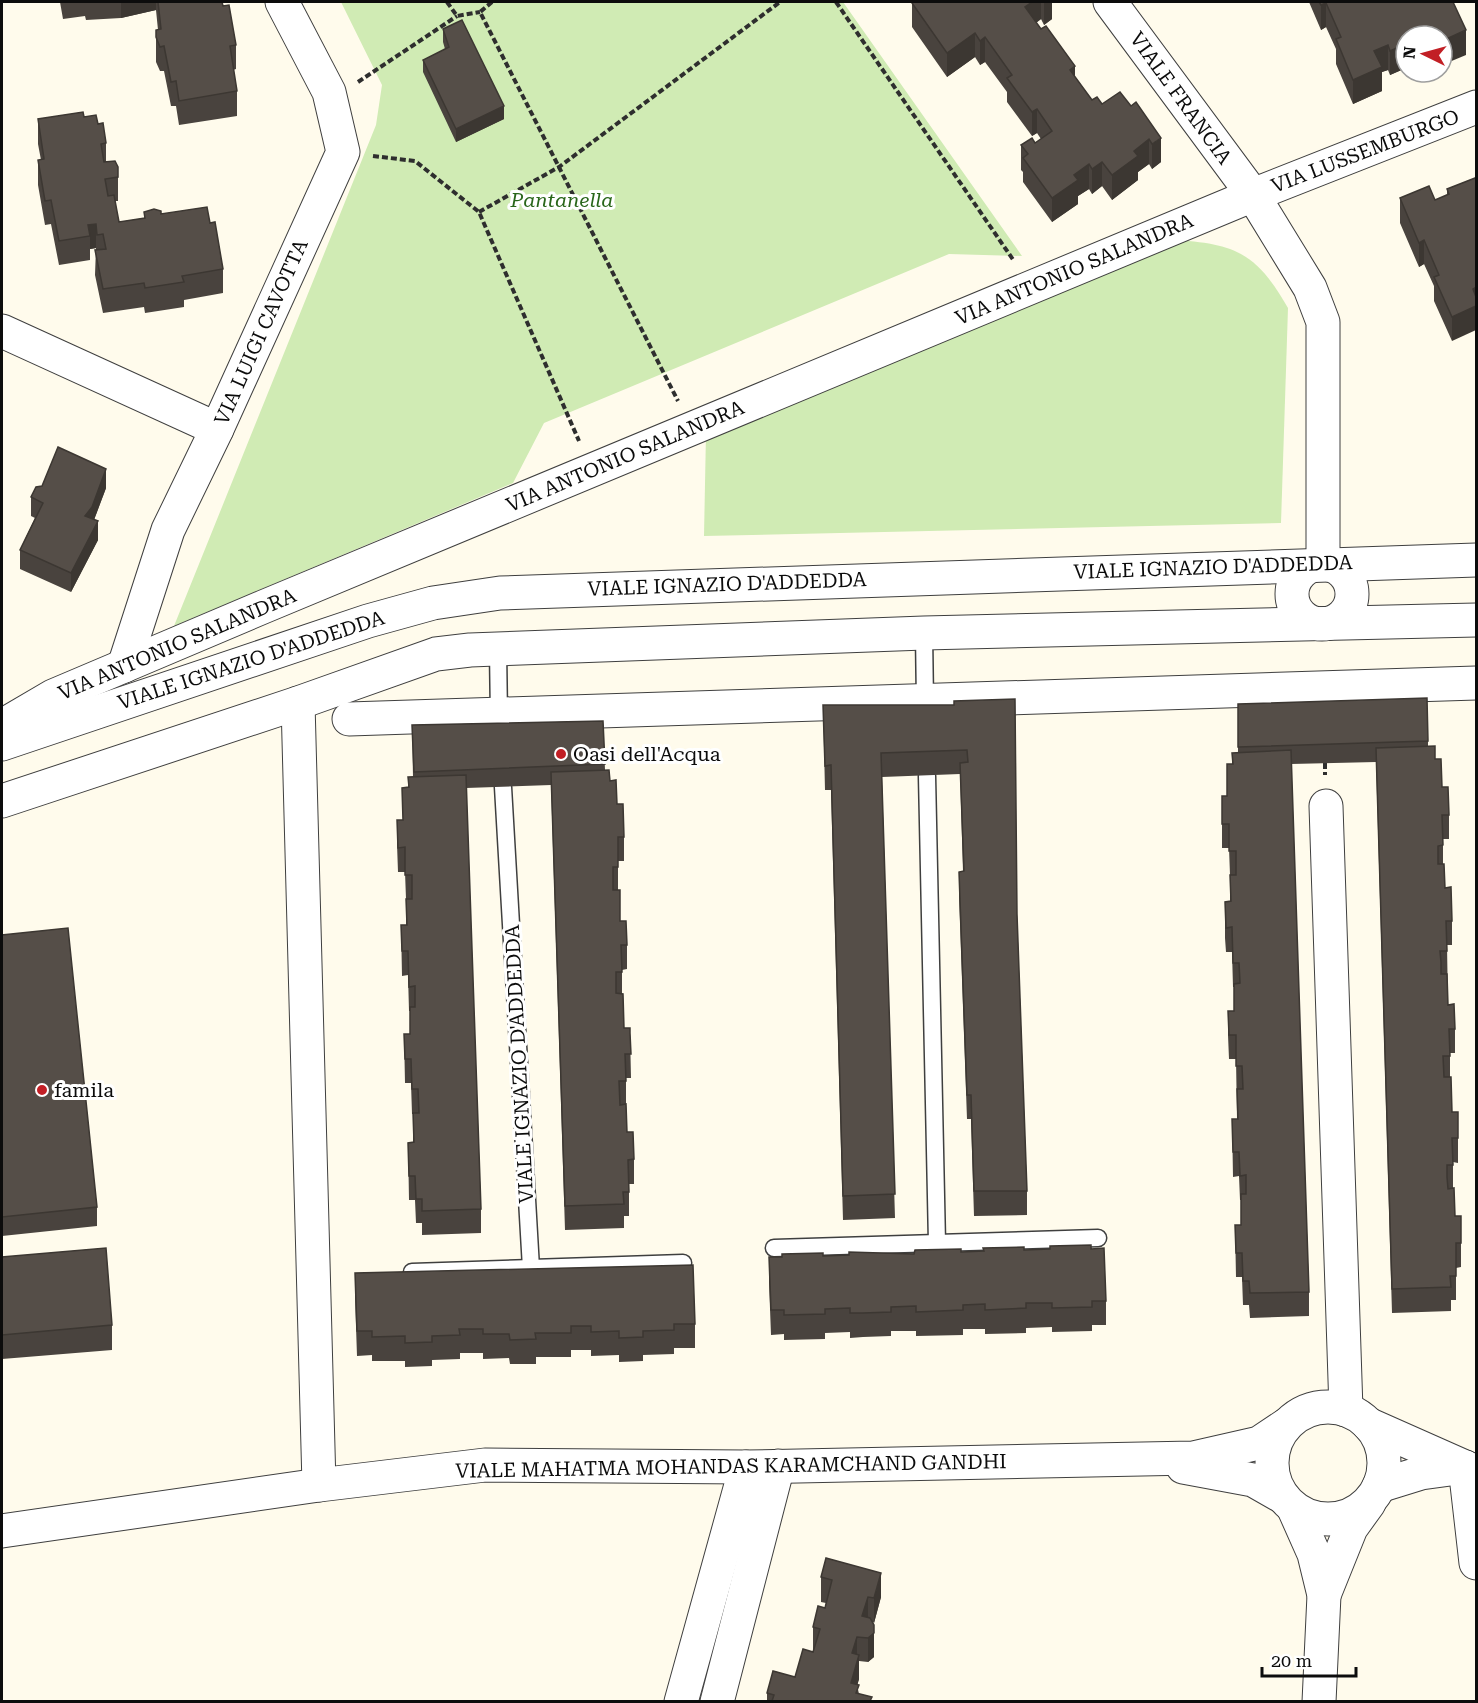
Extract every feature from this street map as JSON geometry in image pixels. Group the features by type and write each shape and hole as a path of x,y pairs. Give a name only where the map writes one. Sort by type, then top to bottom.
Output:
{"street":[{"path":"282,2 331,100 343,152"},
{"name":"VIALE FRANCIA","path":"1110,2 1252,195 1310,288 1323,322 1323,564"},
{"name":"VIA LUSSEMBURGO","path":"1252,195 1476,107"},
{"name":"VIA LUIGI CAVOTTA","path":"124,666 168,530 217,429 343,152"},
{"name":"VIA ANTONIO SALANDRA","path":"2,726 53,696 1252,195"},
{"path":"2,331 217,429"},
{"name":"VIALE IGNAZIO D'ADDEDDA","path":"2,744 368,621 433,603 500,593 1476,560"},
{"path":"1323,564 1342,570 1351,584 1352,594 1344,614 1325,624"},
{"path":"2,801 298,703 436,654 498,649 924,633 1476,620"},
{"path":"349,719 500,723 925,710 1476,682"},
{"path":"298,703 319,1485"},
{"path":"1324,1595 1351,1528 1375,1493 1384,1470 1383,1453 1378,1437 1357,1417 1326,806"},
{"path":"1318,1701 1324,1595 1314,1554 1289,1503 1274,1479 1272,1460 1276,1441 1286,1425 1314,1408 1330,1407 1471,1467"},
{"name":"VIALE MAHATMA MOHANDAS KARAMCHAND GANDHI","path":"2,1531 319,1485 485,1465 746,1467 1193,1458 1259,1443 1286,1425"},
{"name":"VIALE MAHATMA MOHANDAS KARAMCHAND GANDHI","path":"1140,1460 1253,1480 1289,1503"},
{"path":"717,1701 778,1466"},
{"path":"681,1701 746,1467"},
{"path":"1289,1503 1309,1516 1326,1520 1342,1518 1358,1511 1375,1493 1421,1473 1471,1467"},
{"path":"1471,1467 1476,1563"}],"lane":[{"path":"924,633 925,710"},
{"path":"498,649 500,723"},
{"path":"927,776 937,1243"},
{"name":"VIALE IGNAZIO D'ADDEDDA","path":"503,787 531,1268"},
{"path":"774,1248 1098,1238"},
{"path":"392,1273 683,1263"}],"path":[{"path":"447,2 457,16"},
{"path":"331,100 457,16 480,12 492,2"},
{"path":"479,212 559,167 780,2"},
{"path":"836,2 1031,286"},
{"path":"480,12 692,428"},
{"path":"343,152 415,161 479,212 591,470"}],"green space":[{"name":"Pantanella","path":"341,2 843,2 1022,256 949,254 544,423 513,483 174,626 376,125 382,85"},
{"path":"1171,240 1211,244 1241,254 1265,274 1288,308 1281,523 704,536 706,433"}],"building":[{"path":"158,2 222,2 223,6 229,5 236,45 230,46 237,91 179,101 176,81 171,82 164,46 160,47 156,37 156,30 161,29"},
{"path":"1032,2 1025,7 1041,29 1046,26 1075,66 1070,70 1092,100 1097,97 1102,104 1120,92 1131,106 1136,102 1161,138 1152,144 1149,139 1134,151 1138,156 1112,175 1102,162 1092,169 1089,164 1074,175 1078,180 1052,198 1023,158 1028,154 1021,145 1032,138 1035,143 1052,131 1037,109 1032,112 1007,78 1012,75 985,37 980,41 975,33 947,53 912,3"},
{"path":"1319,2 1453,2 1466,30 1454,36 1454,24 1394,24 1394,49 1390,51 1388,45 1374,51 1382,67 1353,80 1336,39 1341,37 1326,3 1321,5"},
{"path":"462,20 504,106 456,129 423,60 449,47 443,29"},
{"path":"83,112 84,117 96,115 98,124 103,123 106,143 101,144 104,162 115,161 118,167 118,177 105,179 108,196 114,195 119,222 145,218 144,212 154,209 161,211 161,214 207,207 210,223 215,222 223,269 182,276 184,282 145,288 144,283 103,289 95,250 106,249 103,234 97,235 96,224 88,225 90,236 59,241 51,200 45,201 38,160 44,159 38,119"},
{"path":"1475,178 1476,287 1473,289 1476,306 1452,317 1434,277 1439,275 1424,240 1419,243 1400,198 1429,186 1435,200 1449,194 1447,189"},
{"path":"58,447 106,469 92,507 85,516 98,521 71,573 20,550 43,503 31,497 36,487 42,486"},
{"path":"1427,698 1428,741 1238,747 1238,704"},
{"path":"1015,699 1017,914 1027,1191 974,1191 971,1095 967,1095 959,872 964,871 960,763 968,762 967,750 881,753 895,1194 843,1196 831,765 825,766 823,705 954,705 954,701"},
{"path":"603,721 605,764 414,772 412,725"},
{"path":"1435,746 1435,759 1441,759 1442,787 1448,787 1449,815 1442,815 1443,845 1438,846 1438,864 1444,864 1445,888 1451,887 1452,921 1446,921 1447,951 1440,951 1441,974 1447,974 1448,1005 1454,1004 1455,1029 1449,1029 1450,1056 1443,1056 1444,1077 1451,1077 1452,1112 1458,1112 1458,1138 1452,1138 1453,1165 1447,1165 1447,1177 1448,1189 1454,1188 1455,1216 1461,1216 1461,1243 1456,1243 1456,1276 1450,1276 1451,1287 1392,1289 1376,748"},
{"path":"1291,750 1309,1292 1250,1293 1249,1281 1243,1281 1242,1253 1236,1253 1235,1225 1241,1225 1241,1194 1246,1194 1246,1175 1240,1176 1239,1152 1233,1152 1232,1119 1238,1119 1237,1089 1243,1089 1242,1066 1236,1066 1236,1035 1229,1035 1228,1011 1234,1011 1234,984 1240,983 1239,963 1233,963 1232,927 1226,928 1225,902 1231,901 1230,875 1236,875 1236,851 1229,851 1229,824 1222,824 1222,796 1227,796 1227,764 1233,764 1232,753"},
{"path":"609,770 610,781 616,780 617,804 623,804 624,837 618,837 618,867 613,867 613,890 620,890 620,921 626,921 627,945 621,945 622,972 616,972 616,993 623,994 624,1028 630,1028 631,1054 625,1054 626,1081 619,1081 620,1105 626,1104 627,1132 633,1132 634,1159 628,1160 629,1192 623,1192 624,1204 565,1206 551,772"},
{"path":"466,775 481,1209 422,1211 422,1199 416,1199 415,1176 409,1176 408,1143 414,1142 413,1113 419,1113 418,1089 412,1089 411,1059 405,1059 404,1034 410,1034 410,1007 415,1007 415,986 409,987 408,951 402,951 401,925 407,925 406,899 412,899 412,875 405,875 405,847 398,848 397,820 403,820 402,788 409,787 408,777"},
{"name":"famila","path":"68,928 97,1207 2,1217 2,935"},
{"path":"1091,1245 1091,1249 1104,1248 1106,1301 1092,1301 1092,1307 1052,1308 1052,1303 1026,1303 1026,1308 985,1310 985,1304 963,1305 963,1310 916,1312 916,1306 891,1307 891,1312 850,1313 850,1308 825,1309 825,1314 784,1315 784,1310 771,1310 769,1257 782,1257 782,1254 823,1253 823,1256 849,1255 849,1252 914,1254 915,1250 961,1249 961,1252 984,1251 983,1248 1024,1247 1024,1250 1050,1249 1050,1246"},
{"path":"106,1248 112,1325 2,1335 2,1257"},
{"path":"693,1265 695,1324 674,1324 674,1330 643,1331 643,1337 619,1338 619,1331 591,1332 591,1326 571,1326 571,1333 535,1333 536,1339 510,1340 509,1334 483,1334 483,1329 459,1329 460,1335 432,1336 432,1342 405,1343 405,1336 372,1337 372,1331 357,1331 355,1273"},
{"path":"826,1558 881,1573 874,1598 868,1597 862,1616 870,1618 874,1625 874,1633 868,1638 857,1637 852,1653 859,1655 851,1683 859,1685 856,1693 872,1697 870,1701 772,1701 774,1695 767,1693 773,1671 795,1677 803,1649 813,1652 820,1629 813,1627 818,1606 825,1608 832,1580 821,1577"}],"place":[{"name":"Oasi dell'Acqua","path":"561,754"},
{"name":"famila","path":"42,1090"}]}
